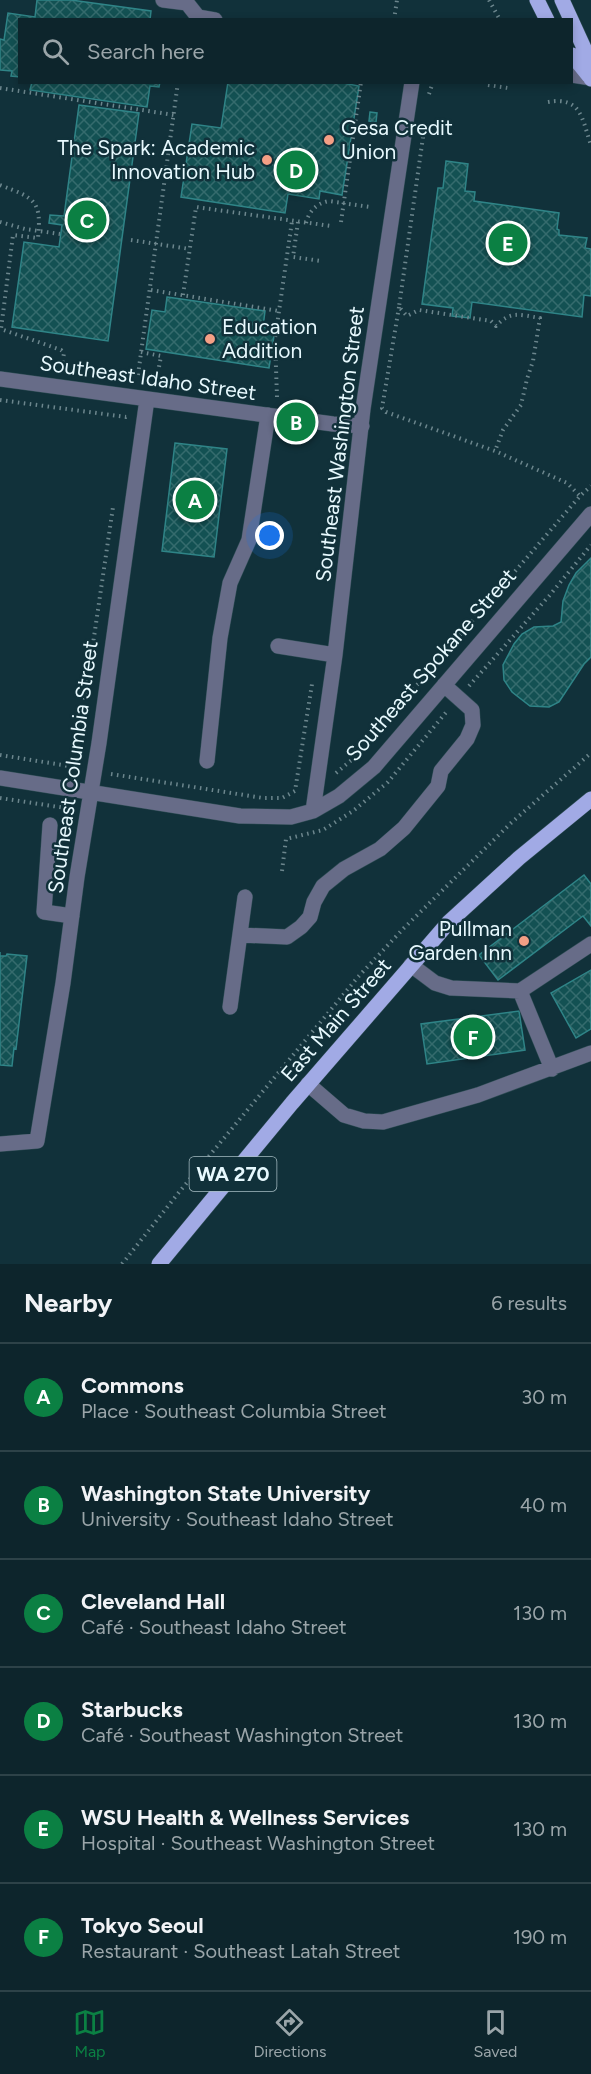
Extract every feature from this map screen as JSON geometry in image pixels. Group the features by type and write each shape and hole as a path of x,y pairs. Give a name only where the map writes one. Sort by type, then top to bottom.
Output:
{"main road":[{"path":"537,0 547,18"},
{"path":"562,0 571,18"},
{"path":"573,23 585,48 591,78"},
{"path":"573,56 591,78"},
{"name":"East Main Street","path":"159,1264 308,1084 449,922 519,858 591,799"}],"street":[{"path":"163,0 187,3 198,17 204,18"},
{"path":"573,75 591,78"},
{"name":"Southeast Washington Street","path":"313,811 335,655 362,426 412,84"},
{"name":"Southeast Idaho Street","path":"0,379 362,426"},
{"name":"Southeast Columbia Street","path":"0,1144 37,1141 59,1013 147,399"},
{"path":"207,761 220,638 230,584 249,540 268,415"},
{"name":"Southeast Spokane Street","path":"0,778 240,816 291,817 313,811 339,796 374,767 591,514"},
{"path":"278,646 335,655"},
{"path":"240,934 287,937 310,917 314,902 323,886 344,869 380,849 411,820 438,786 441,771 467,739 473,725 472,710 444,685"},
{"path":"50,825 44,912 72,916"},
{"path":"230,1007 245,897"},
{"path":"411,965 435,983 451,987 520,991 591,944"},
{"path":"520,991 552,1069"},
{"path":"308,1084 344,1115 364,1121 383,1122 478,1095 591,1053"}],"path":[{"path":"394,18 397,0"},
{"path":"489,0 499,18"},
{"path":"138,375 178,84"},
{"path":"341,222 362,84"},
{"path":"429,94 432,84"},
{"path":"488,85 508,88"},
{"path":"0,88 174,115"},
{"path":"548,102 572,103 580,112 591,145"},
{"path":"424,130 382,408 495,451 567,483 580,496"},
{"path":"0,185 34,202 40,215 38,238 13,235 1,329 61,350 64,353 62,366"},
{"path":"306,223 310,212 323,202 370,207"},
{"path":"183,296 196,207 331,226"},
{"path":"295,221 293,257 321,261"},
{"path":"276,397 275,345 295,221"},
{"path":"0,222 25,229 60,234"},
{"path":"131,240 190,249"},
{"path":"151,290 279,311"},
{"path":"399,307 408,316 418,310 491,321 496,326 505,317 516,314 540,318 533,361 521,405 503,430 495,451"},
{"path":"141,352 161,356 157,378"},
{"path":"0,400 126,417"},
{"path":"330,777 354,758 591,486"},
{"path":"0,755 75,767 114,499"},
{"path":"111,774 263,798 282,798 295,791 317,652"},
{"path":"122,1264 358,977 411,921 511,823 591,753"},
{"path":"0,798 87,812"},
{"path":"282,871 286,839"}],"building":[{"path":"37,0 71,0 151,11 150,18 18,18 18,77 11,76 12,71 0,70 0,39 4,40 8,13 35,17"},
{"path":"32,84 160,84 159,87 150,86 147,107 30,90"},
{"name":"The Spark: Academic Innovation Hub","path":"228,84 348,84 359,86 342,195 320,191 319,199 288,194 285,213 181,197 192,124 221,128"},
{"path":"79,105 139,113 108,341 12,327 24,242 59,247 62,225 49,223 50,215 64,216"},
{"path":"370,112 377,113 376,122 369,121"},
{"path":"446,161 468,164 465,191 475,192 474,201 559,213 557,229 559,235 587,238 585,248 591,249 591,296 584,295 582,317 472,302 470,318 452,316 453,308 422,304 438,188 443,188"},
{"name":"Education Addition","path":"167,297 265,311 263,327 275,329 269,368 146,349 152,310 165,312"},
{"path":"175,443 227,449 214,557 162,551"},
{"path":"591,558 591,657 559,702 549,707 530,706 512,692 504,680 503,665 522,634 534,627 553,626 561,622 563,601 569,585 576,573"},
{"name":"Pullman Garden Inn","path":"584,875 591,884 591,926 583,916 498,980 479,955"},
{"path":"7,954 27,956 12,1066 0,1065 0,956"},
{"path":"591,970 591,1029 576,1038 551,993"},
{"path":"519,1011 525,1050 427,1064 421,1024"}],"place":[{"name":"Gesa Credit Union","path":"329,140"},
{"name":"The Spark: Academic Innovation Hub","path":"267,160"},
{"name":"Starbucks","path":"296,170"},
{"name":"Cleveland Hall","path":"87,220"},
{"name":"WSU Health & Wellness Services","path":"508,243"},
{"name":"Education Addition","path":"210,339"},
{"name":"Washington State University","path":"296,422"},
{"name":"Commons","path":"195,500"},
{"name":"Pullman Garden Inn","path":"524,941"},
{"name":"Tokyo Seoul","path":"473,1037"}]}
